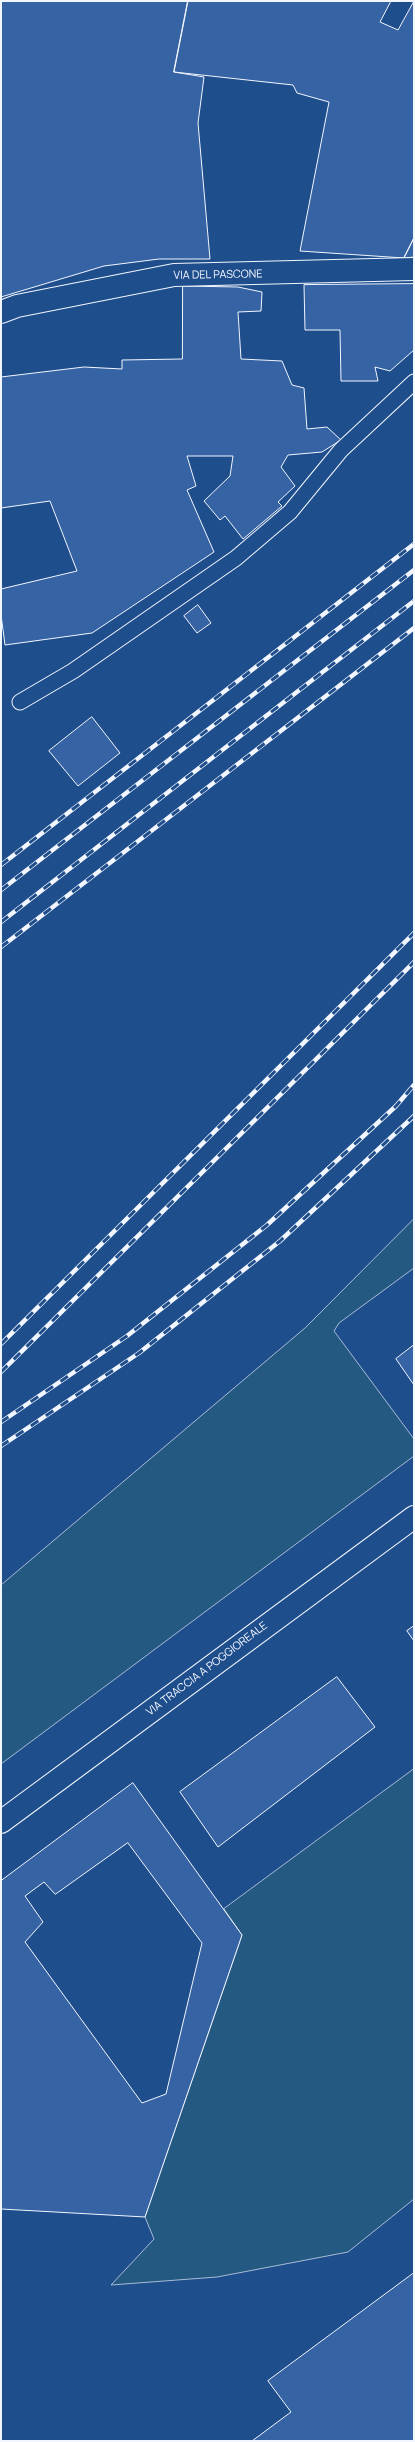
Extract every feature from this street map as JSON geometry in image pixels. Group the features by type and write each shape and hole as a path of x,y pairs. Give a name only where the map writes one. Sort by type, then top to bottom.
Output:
{"street":[{"name":"VIA DEL PASCONE","path":"1,312 23,305 174,275 414,269"},
{"name":"VIA TRACCIA A POGGIOREALE","path":"1,1822 414,1516"}],"lane":[{"path":"20,702 73,671 236,558 290,512 341,450 414,382"}],"shaded area":[{"path":"414,1219 414,1268 339,1323 334,1331 414,1439 414,1456 1,1764 1,1585 305,1328"},
{"path":"414,1769 414,2199 348,2252 217,2277 111,2285 154,2239 145,2217 242,1935 224,1909"}],"building":[{"path":"1,1 188,1 174,72 204,77 198,123 210,259 159,259 104,266 1,297"},
{"path":"188,1 391,1 380,22 398,30 414,1 414,238 404,258 300,251 329,102 297,93 293,85 174,72"},
{"path":"414,238 414,257 404,258"},
{"path":"414,284 414,350 390,371 375,367 378,381 341,381 340,330 305,330 304,285"},
{"path":"183,286 238,287 262,292 261,311 238,312 241,359 282,361 292,385 304,388 307,429 327,427 341,440 322,452 288,455 281,467 295,486 278,502 282,506 243,539 225,516 220,520 204,501 230,476 233,456 187,456 196,486 187,490 214,552 92,633 5,645 1,615 1,589 77,571 50,501 1,508 1,377 84,367 122,369 122,360 182,359"},
{"path":"198,605 211,623 197,633 184,616"},
{"path":"92,717 120,753 78,786 49,751"},
{"path":"414,1345 414,1385 396,1359"},
{"path":"414,1626 414,1641 407,1631"},
{"path":"337,1677 375,1727 218,1847 180,1792"},
{"path":"133,1783 242,1935 145,2217 1,2209 1,1881","holes":["128,1843 202,1943 166,2094 142,2103 25,1942 43,1922 25,1896 44,1882 55,1894"]},
{"path":"414,2273 414,2441 252,2441 291,2412 268,2381"}],"railway":[{"path":"1,865 414,544"},
{"path":"1,890 414,570"},
{"path":"1,922 414,601"},
{"path":"1,947 414,628"},
{"path":"1,1344 414,933"},
{"path":"1,1372 414,962"},
{"path":"1,1422 127,1336 267,1225 396,1106 414,1085"},
{"path":"1,1446 139,1353 280,1241 414,1116"}]}
